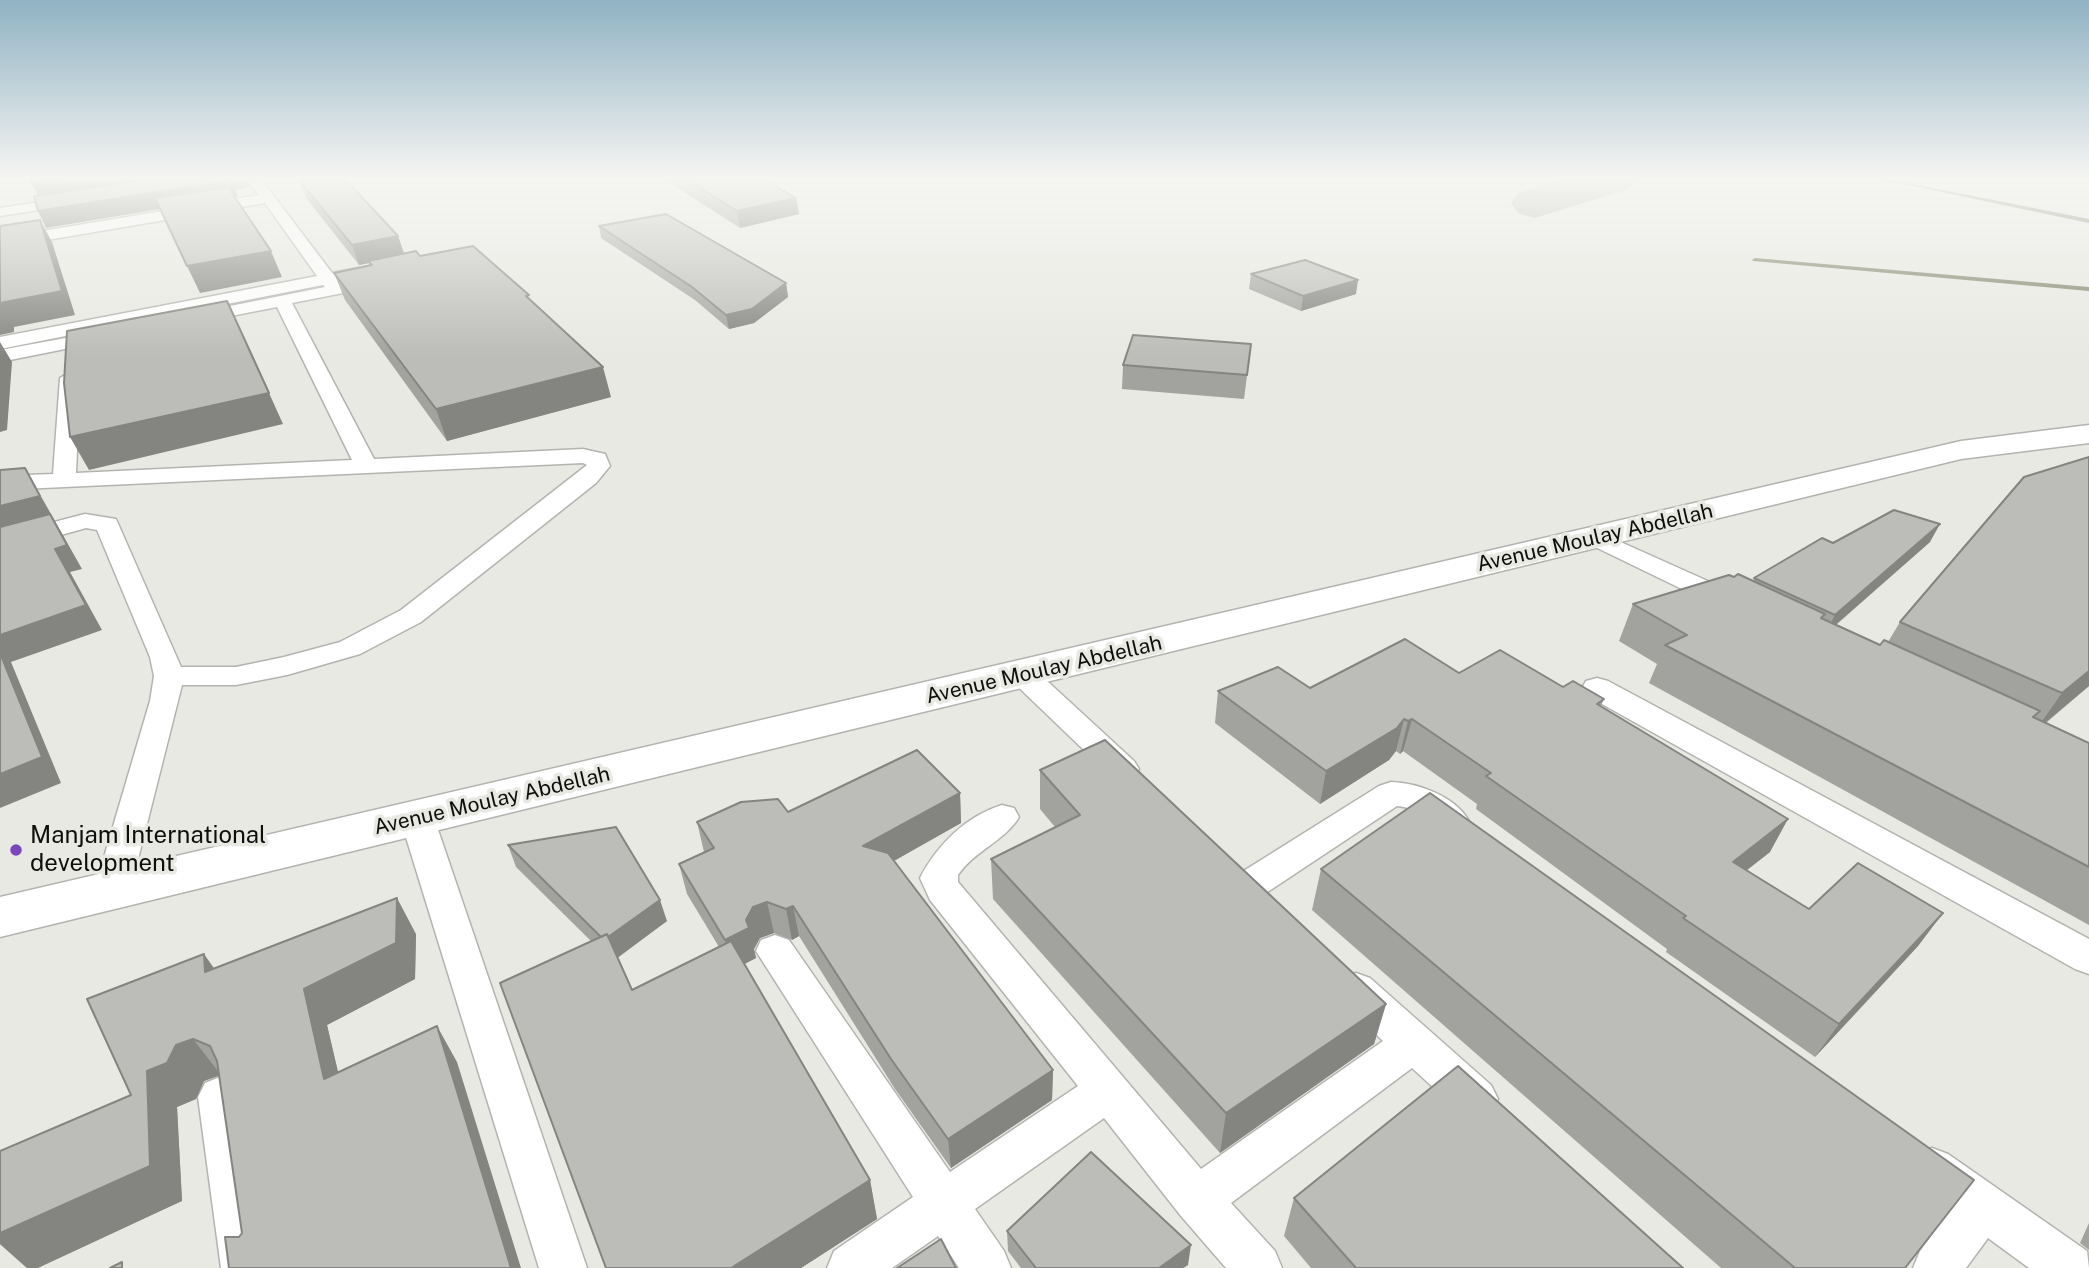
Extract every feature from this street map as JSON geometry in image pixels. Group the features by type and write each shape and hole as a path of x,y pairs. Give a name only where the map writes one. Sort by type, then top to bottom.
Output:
{"main road":[{"name":"Avenue Moulay Abdellah","path":"0,917 1962,450 2089,434"}],"street":[{"path":"0,243 29,238"},
{"path":"297,238 331,284"},
{"path":"0,343 396,271"},
{"path":"0,356 282,300 331,284"},
{"path":"282,300 365,464"},
{"path":"64,480 72,342"},
{"path":"0,483 365,464 583,456 597,459 599,466 588,478 411,616 350,648 287,666 236,676 169,676"},
{"path":"0,544 85,521 107,524 169,676 165,701 112,891"},
{"path":"1596,538 1747,610"},
{"path":"1023,675 1145,790"},
{"path":"1597,688 2089,958"},
{"path":"1276,914 1237,877 1391,793 1412,794 1422,799 1478,840"},
{"path":"1002,817 968,840 942,868 938,878 943,890 1197,1200 1258,1268"},
{"path":"417,818 563,1268"},
{"path":"775,951 987,1268"},
{"path":"1334,970 1412,1044 1505,1124"},
{"path":"1197,1200 1412,1044"},
{"path":"851,1268 1108,1090"},
{"path":"220,1097 245,1268"},
{"path":"1904,1149 2070,1268"},
{"path":"1937,1268 1982,1206"}],"building":[{"path":"0,238 46,238 62,291 0,303"},
{"path":"174,238 262,238 271,251 187,266"},
{"path":"346,238 387,238 352,245"},
{"path":"618,238 708,238 786,283 752,309 726,315 692,287"},
{"path":"473,246 529,295 526,296 603,367 436,409 334,273 372,265 368,261 416,251 420,256"},
{"path":"1305,260 1358,280 1303,296 1251,274"},
{"path":"227,301 269,393 70,437 64,383 67,331"},
{"path":"1133,335 1251,344 1247,375 1123,365"},
{"path":"2089,457 2089,671 2062,693 1900,622 2024,477"},
{"path":"25,468 40,496 0,506 0,470"},
{"path":"1894,510 1940,524 1835,615 1754,578 1822,538 1833,543"},
{"path":"50,514 67,545 55,549 86,605 0,635 0,527"},
{"path":"1738,574 1825,614 1821,618 1880,645 1884,640 2040,711 2033,717 2089,743 2089,867 1665,645 1687,635 1633,604"},
{"path":"1405,639 1459,673 1500,650 1563,687 1573,681 1604,699 1597,704 1788,819 1733,862 1809,909 1858,863 1943,913 1839,1024 1683,918 1686,916 1486,776 1491,773 1412,719 1404,719 1397,728 1326,771 1218,691 1278,667 1310,688"},
{"path":"0,653 42,757 0,774"},
{"path":"1105,740 1386,1004 1226,1113 991,859 1080,815 1040,770"},
{"path":"917,750 960,793 863,846 888,853 1053,1070 948,1139 891,1059 793,906 786,909 767,902 753,907 746,920 749,928 725,940 679,864 714,848 697,822 741,802 778,799 788,812"},
{"path":"1430,793 1974,1180 1905,1268 1795,1268 1321,869"},
{"path":"616,827 660,900 608,937 607,934 601,937 508,845"},
{"path":"397,898 396,943 304,989 324,1079 437,1026 511,1268 229,1268 225,1237 239,1237 242,1233 217,1061 210,1046 193,1039 176,1045 167,1063 147,1071 150,1166 0,1233 0,1151 131,1095 87,999 204,954 205,972"},
{"path":"607,934 632,990 731,941 870,1180 731,1268 606,1268 500,983"},
{"path":"1458,1066 1683,1268 1356,1268 1294,1198"},
{"path":"1091,1152 1191,1245 1159,1268 1036,1268 1007,1231"},
{"path":"941,1239 956,1268 897,1268"},
{"path":"122,1262 122,1268 110,1268"}],"waterway":[{"path":"1755,260 2089,289"}],"place":[{"name":"Manjam International development","path":"16,850"}]}
